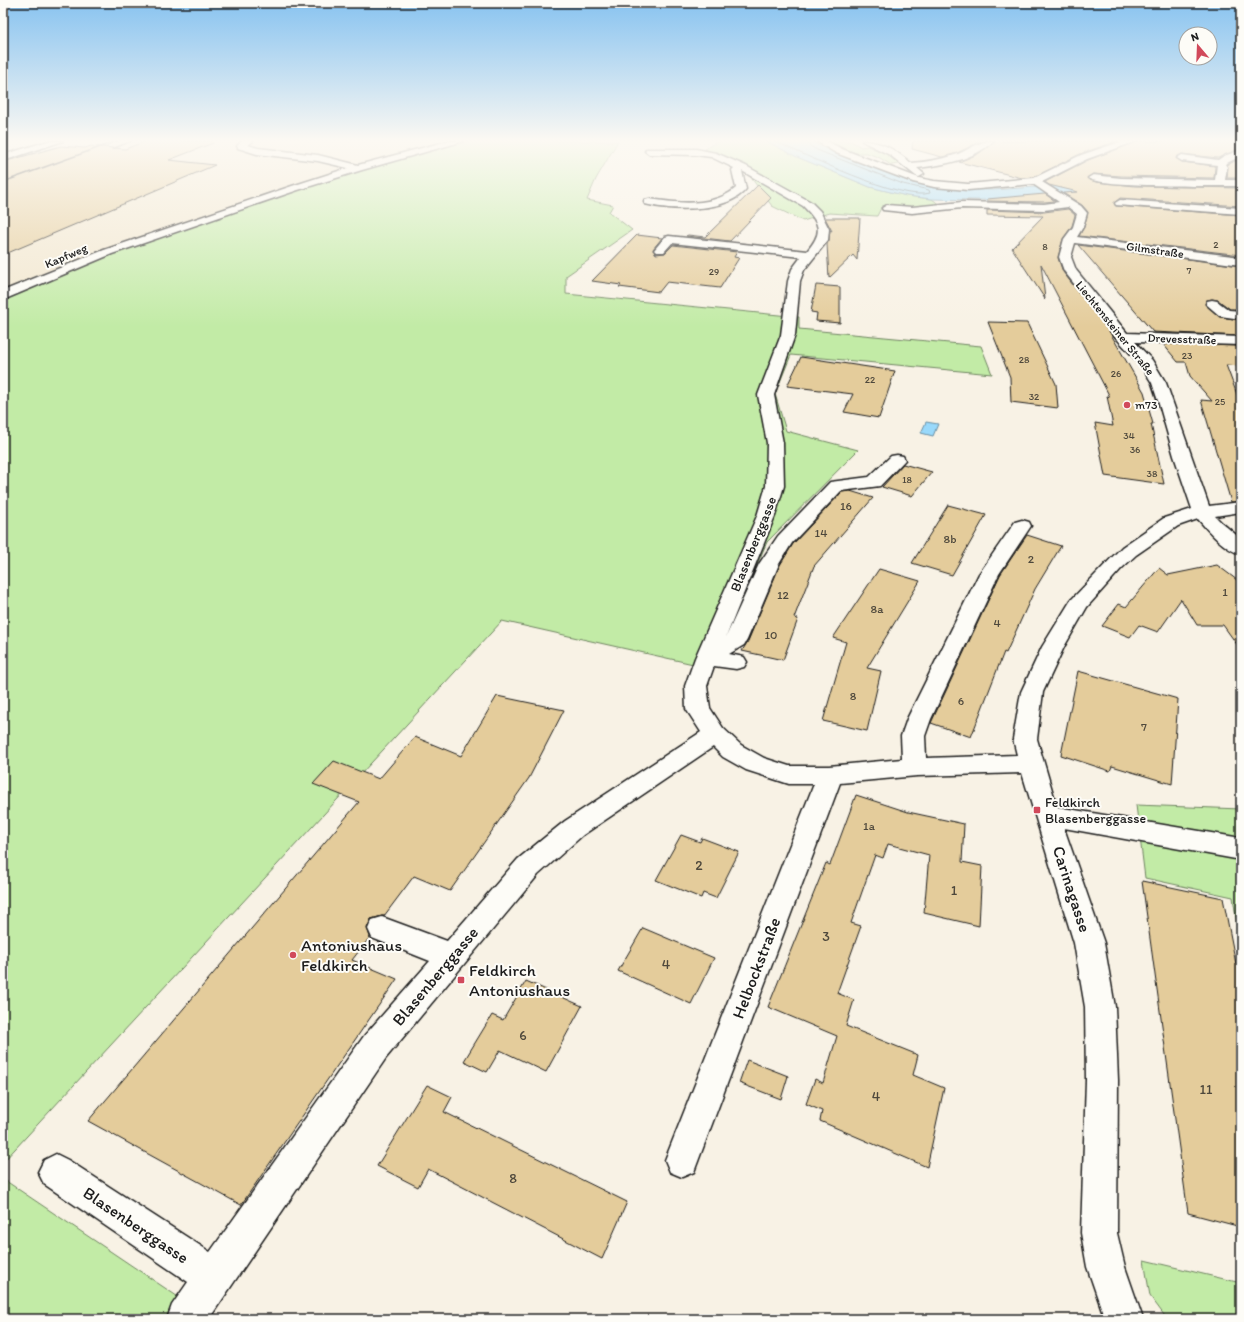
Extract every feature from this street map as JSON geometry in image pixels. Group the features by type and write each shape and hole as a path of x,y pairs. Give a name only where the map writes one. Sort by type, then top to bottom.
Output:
{"street":[{"name":"Kapfweg","path":"3,296 108,252 252,203"},
{"path":"656,203 681,205 713,203"},
{"name":"Blasenberggasse","path":"805,203 816,213 824,229 822,240 798,270 794,281 788,335 766,395 775,443 775,486 766,516 706,658 696,686 698,709 715,734 732,751 755,764 789,775 829,775 917,767 1032,764"},
{"path":"1120,203 1241,211"},
{"path":"887,208 912,210 962,205 1044,207 1070,204"},
{"name":"Liechtensteiner Straße","path":"1070,204 1077,208 1082,215 1078,227 1070,238 1064,257 1070,271 1147,363 1159,383 1167,404 1182,456 1202,512 1216,527 1241,548"},
{"name":"Gilmstraße","path":"1070,238 1241,261"},
{"path":"660,250 669,239 810,255"},
{"path":"1212,304 1225,313 1241,315"},
{"name":"Drevesstraße","path":"1124,337 1241,341"},
{"path":"706,658 736,640 769,564 785,540 836,486 874,482 897,460"},
{"path":"859,484 885,494"},
{"name":"Carinagasse","path":"1124,1319 1106,1267 1099,1233 1102,1080 1100,1008 1089,943 1025,738 1032,692 1053,647 1078,604 1114,565 1129,551 1171,522 1202,512 1241,507"},
{"path":"917,767 913,754 913,736 919,719 989,574 1022,526"},
{"path":"706,658 736,662"},
{"name":"Blasenberggasse","path":"186,1319 375,1047 528,867 574,828 715,734"},
{"name":"Helbockstraße","path":"682,1160 826,789 829,775"},
{"path":"1048,815 1241,849"},
{"path":"382,929 451,956"},
{"name":"Blasenberggasse","path":"56,1172 215,1278"}],"shaded area":[{"path":"3,203 278,203 3,296"}],"green space":[{"path":"252,203 601,203 613,205 609,212 632,230 566,276 566,294 799,317 799,329 981,346 992,374 791,355 775,394 786,431 858,450 767,542 711,668 502,621 3,1162 3,296 108,252"},
{"path":"770,203 937,203 940,205 913,208 882,206 877,216 829,213 803,221 772,206"},
{"path":"1136,805 1241,809 1241,951 1233,897 1145,878"},
{"path":"3,1179 211,1319 3,1319"},
{"path":"1144,1260 1241,1283 1241,1319 1167,1319 1150,1296"}],"water":[{"path":"1217,203 1241,203 1241,204"},
{"path":"926,422 938,424 933,436 921,433"}],"building":[{"path":"3,203 126,203 3,255"},
{"path":"740,203 767,203 730,241 686,236 705,237"},
{"path":"1078,203 1114,203 1116,206 1241,215 1241,255 1079,236 1084,227 1088,212"},
{"path":"1191,203 1241,203 1241,206"},
{"path":"1068,209 1075,215 1072,226 1063,239 1058,258 1063,272 1109,331 1144,392 1153,424 1151,424 1164,484 1105,476 1095,423 1113,426 1107,396 1110,397 1041,264 1045,299 1012,248 1043,216 987,215 987,210 1044,212"},
{"path":"825,218 860,218 857,260 853,255 829,278 827,244 830,230 832,231"},
{"path":"637,235 662,238 653,249 656,254 665,253 673,245 737,252 734,257 739,258 720,288 667,282 659,292 619,287 621,285 592,281"},
{"path":"1078,245 1241,266 1241,309 1230,309 1218,300 1212,299 1207,300 1205,304 1220,317 1241,320 1241,336 1153,332"},
{"path":"816,285 840,287 840,323 816,321 817,313 811,312"},
{"path":"988,322 1027,323 1056,384 1058,408 1011,402 1010,377"},
{"path":"1163,344 1241,346 1241,366 1226,365 1241,405 1241,501 1231,502 1201,400 1212,401 1190,376 1186,362 1178,362"},
{"path":"801,357 895,371 879,418 844,412 853,394 787,386"},
{"path":"903,464 932,472 912,496 882,487"},
{"path":"850,491 873,498 814,566 794,618 798,619 783,660 742,651 748,641 780,565 793,544 842,492"},
{"path":"948,505 986,515 952,575 912,563"},
{"path":"1027,535 1061,546 1035,589 1006,653 1004,652 971,737 931,723 1000,575"},
{"path":"1217,565 1241,583 1241,650 1223,625 1197,625 1181,599 1158,632 1139,625 1130,637 1102,626 1119,604 1126,607 1159,568 1168,575"},
{"path":"879,569 920,581 867,668 881,671 867,731 823,721 846,642 833,638"},
{"path":"1078,671 1178,699 1172,784 1112,766 1110,771 1061,755"},
{"name":"Antoniushaus Feldkirch","path":"497,696 564,710 529,778 450,891 414,876 384,916 371,919 367,928 370,937 352,960 397,979 241,1205 88,1121 359,802 313,784 334,761 379,779 415,737 461,756"},
{"path":"856,795 908,812 964,824 962,862 982,866 979,926 924,913 929,855 888,844 883,858 875,855 851,923 861,926 837,993 854,1000 846,1026 918,1055 913,1075 944,1088 927,1167 820,1121 822,1111 806,1104 815,1079 823,1083 837,1036 768,1007 826,863 830,865"},
{"path":"681,835 700,842 702,838 739,852 716,898 703,893 701,898 656,880"},
{"path":"1142,881 1223,898 1236,964 1241,965 1241,1227 1188,1213"},
{"path":"643,928 714,958 691,1004 618,971"},
{"path":"526,981 582,1006 546,1072 500,1050 487,1072 464,1061 492,1015 503,1020"},
{"path":"747,1060 788,1076 781,1099 739,1083"},
{"path":"427,1085 452,1097 444,1112 627,1202 602,1259 428,1169 418,1187 377,1166"}],"place":[{"name":"m73","path":"1127,405"},
{"name":"Feldkirch Blasenberggasse","path":"1037,810"},
{"name":"Antoniushaus Feldkirch","path":"293,955"},
{"name":"Feldkirch Antoniushaus","path":"461,980"}]}
